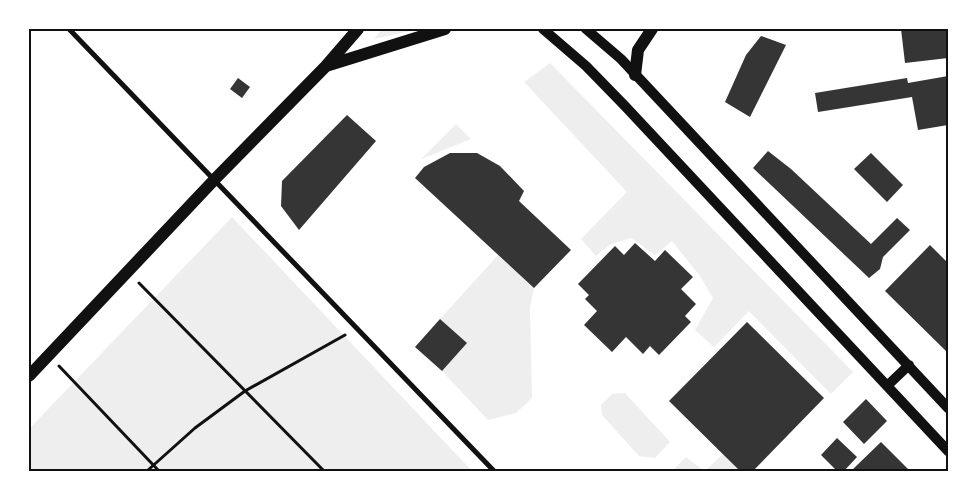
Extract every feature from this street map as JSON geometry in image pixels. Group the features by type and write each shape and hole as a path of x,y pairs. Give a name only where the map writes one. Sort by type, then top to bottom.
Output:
{"main road":[{"path":"29,376 215,179 326,66 358,29"},
{"path":"326,66 445,29"},
{"path":"542,29 586,66 624,105 948,451"},
{"path":"586,29 611,49 948,408"},
{"path":"635,75 638,50 652,29"},
{"path":"888,385 909,365"}],"street":[{"path":"69,29 494,471"}],"path":[{"path":"128,272 324,471"},
{"path":"147,471 194,428 244,391 357,328"},
{"path":"48,355 159,471"}],"shaded area":[{"path":"382,29 419,29 374,39"},
{"path":"550,63 853,372 831,394 749,311 714,347 695,330 713,298 700,276 672,241 655,255 631,238 609,245 596,256 581,239 627,192 524,82"},
{"path":"456,124 471,139 421,159"},
{"path":"232,217 472,471 29,471 29,429"},
{"path":"498,255 534,288 530,308 532,398 516,413 488,420 442,371 467,343 440,319"},
{"path":"625,393 670,442 655,458 639,456 602,415 601,405 612,394"},
{"path":"723,454 740,471 705,471"},
{"path":"686,457 704,471 672,471"}],"building":[{"path":"901,29 948,29 948,58 905,63"},
{"path":"761,36 786,45 750,117 725,102 746,55"},
{"path":"948,76 948,125 918,130 912,97 818,112 815,93 907,78 908,83"},
{"path":"238,78 250,87 242,98 230,89"},
{"path":"347,115 376,141 299,230 281,206 282,181"},
{"path":"768,151 791,169 871,244 897,218 910,230 883,257 880,269 869,278 753,168"},
{"path":"450,153 477,153 500,166 524,191 519,201 571,250 534,288 415,178 424,167"},
{"path":"871,153 903,185 887,202 854,169"},
{"path":"635,243 655,261 665,250 693,277 681,289 696,304 685,316 691,322 659,355 650,346 643,354 626,337 612,352 584,325 597,311 585,299 589,295 578,284 615,246 624,255"},
{"path":"930,245 948,263 948,353 885,291"},
{"path":"440,319 467,343 442,371 415,347"},
{"path":"747,322 824,398 753,471 740,471 669,401"},
{"path":"866,399 887,421 864,444 843,422"},
{"path":"837,438 857,457 844,471 837,471 821,455"},
{"path":"881,442 910,471 851,471"}]}
